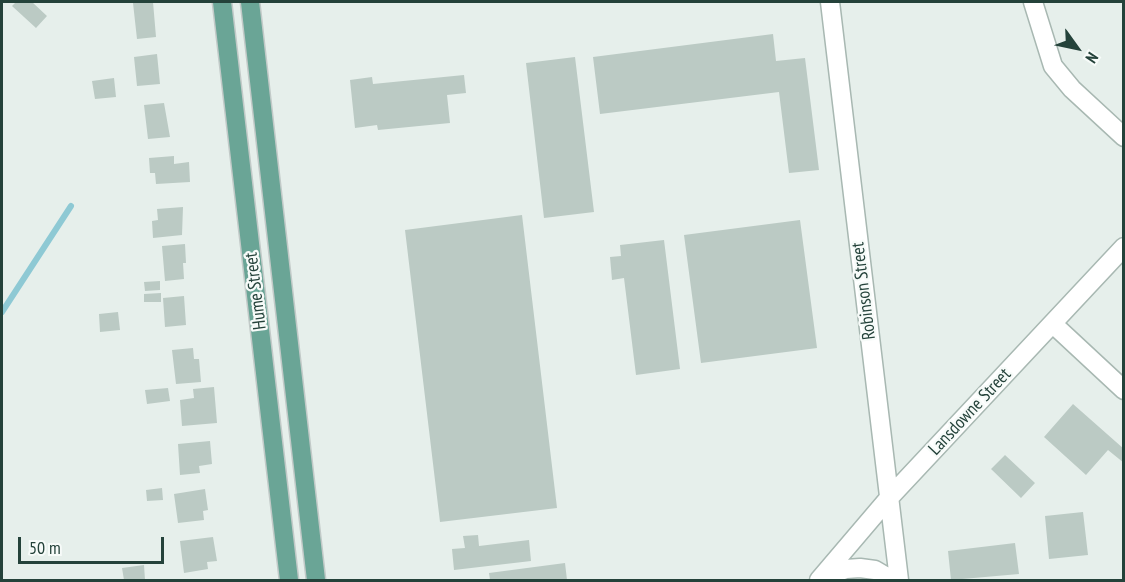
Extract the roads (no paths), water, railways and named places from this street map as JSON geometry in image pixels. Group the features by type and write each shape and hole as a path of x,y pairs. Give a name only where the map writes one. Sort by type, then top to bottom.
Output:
{"main road":[{"name":"Hume Street","path":"222,2 289,580"},
{"name":"Hume Street","path":"250,2 316,580"}],"street":[{"name":"Robinson Street","path":"830,2 898,580"},
{"path":"1034,2 1053,66 1072,89 1124,137"},
{"name":"Lansdowne Street","path":"820,579 888,499 1124,247"},
{"path":"1053,324 1124,390"},
{"path":"820,579 846,569 860,568 875,570 892,580"}],"waterway":[{"path":"2,312 71,206"}]}
